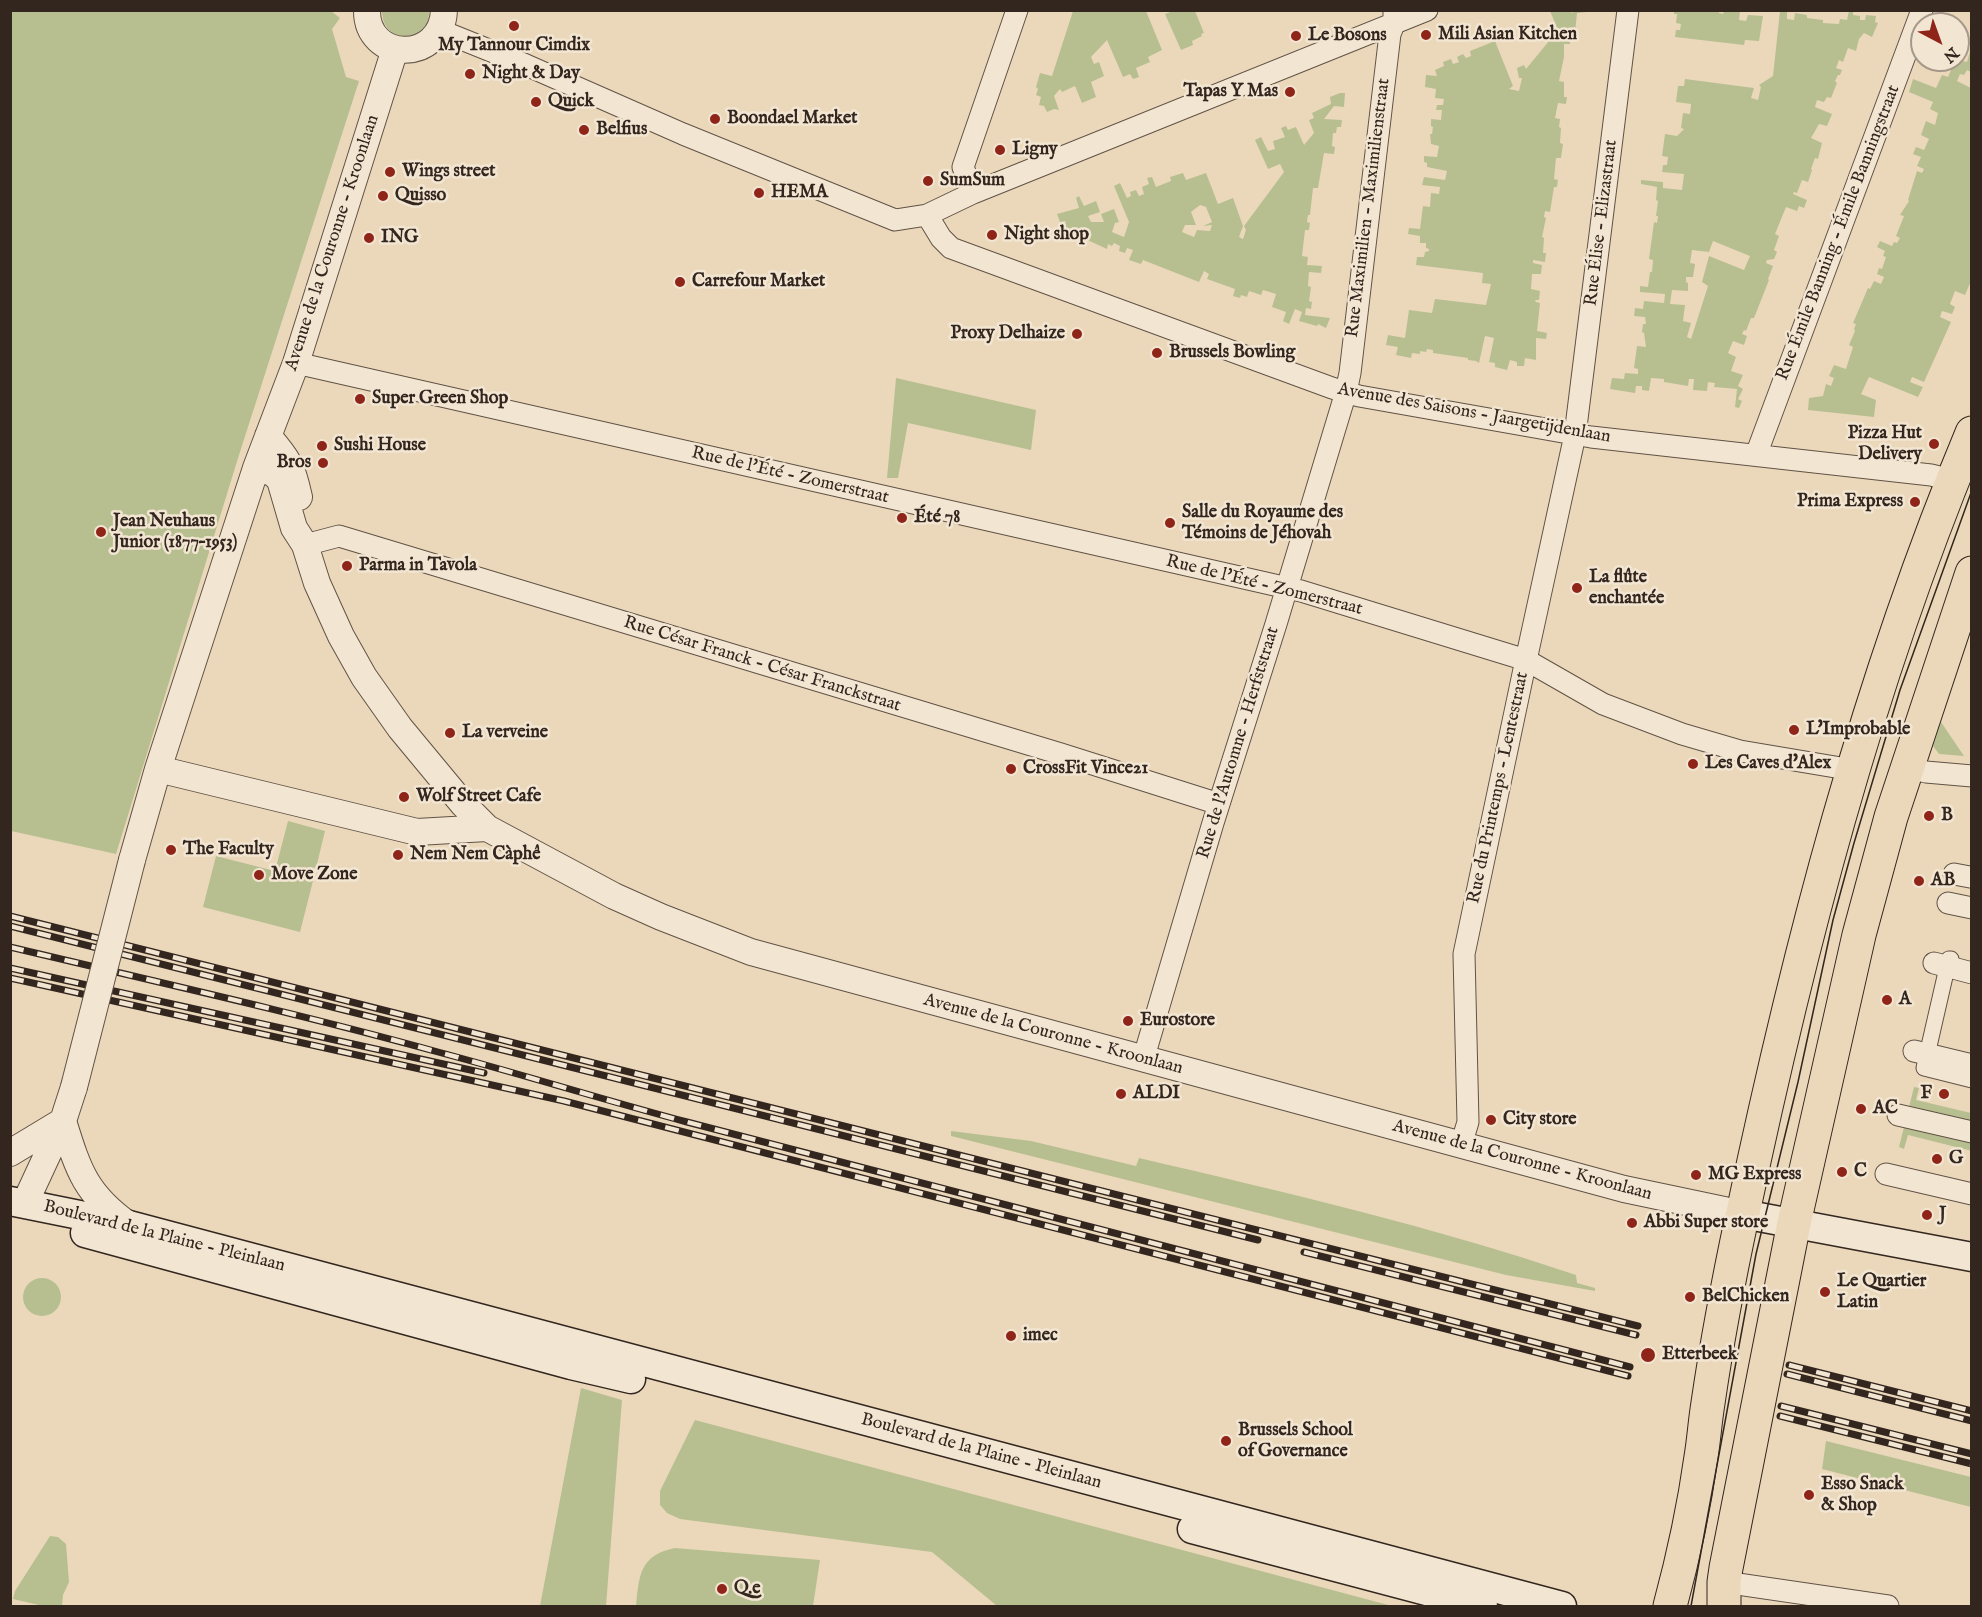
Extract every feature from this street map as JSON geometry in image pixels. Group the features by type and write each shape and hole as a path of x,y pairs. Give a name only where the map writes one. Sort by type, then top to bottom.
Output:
{"main road":[{"path":"1668,1600 1700,1461 1708,1401 1743,1214 1823,874 1903,613 1962,483 1971,433"},
{"path":"1724,1594 1794,1224 1859,935 1891,817 1971,573"},
{"name":"Boulevard de la Plaine - Pleinlaan","path":"18,1202 129,1224 493,1332 1469,1596 1562,1606"},
{"name":"Boulevard de la Plaine - Pleinlaan","path":"18,1202 44,1220 74,1230 493,1332"},
{"name":"Avenue de la Couronne - Kroonlaan","path":"1743,1214 1971,1257"}],"street":[{"path":"367,10 368,24 372,32 383,44 395,49 416,49 433,39 442,20 526,65 683,134 895,220 927,215 1394,17 1427,10"},
{"path":"972,194 963,167 1017,10"},
{"name":"Rue Élise - Elizastraat","path":"1575,435 1628,10"},
{"name":"Rue Émile Banning - Émile Banningstraat","path":"1756,455 1922,10"},
{"name":"Rue Maximilien - Maximilienstraat","path":"1346,392 1390,34 1394,17"},
{"name":"Avenue de la Couronne - Kroonlaan","path":"395,49 296,363 256,468 273,473 280,480 294,528 305,545 324,598 341,636 364,677 399,728 447,787 487,828 614,896 751,952 1633,1191 1743,1214"},
{"name":"Avenue des Saisons - Jaargetijdenlaan","path":"927,215 941,238 951,248 1359,396 1575,435 1931,475 1962,483"},
{"name":"Rue de l'Été - Zomerstraat","path":"296,363 1286,588 1526,660 1603,704 1682,734 1740,751 1853,770"},
{"name":"Rue de l'Automne - Herfststraat","path":"1143,1060 1346,392"},
{"name":"Rue du Printemps - Lentestraat","path":"1461,1145 1468,1122 1464,954 1575,435"},
{"name":"Avenue de la Couronne - Kroonlaan","path":"268,436 291,465 305,522 305,545"},
{"path":"18,1202 63,1120 74,1087 132,860 158,770 256,468"},
{"name":"Rue César Franck - César Franckstraat","path":"305,545 339,536 1061,754 1219,804"},
{"path":"1907,767 1926,772 1971,776"},
{"path":"158,770 417,832 487,828"},
{"path":"1948,903 1971,908"},
{"path":"1971,964 1950,959 1940,965 1920,1053 1924,1068 1971,1080"},
{"path":"1940,965 1971,973"},
{"path":"1920,1053 1971,1065"},
{"path":"1898,1116 1971,1132"},
{"path":"10,1153 63,1120"},
{"path":"63,1120 81,1174 98,1199 112,1213 129,1224"},
{"path":"1886,1174 1971,1194"},
{"path":"1724,1594 1888,1606"}],"green space":[{"path":"11,10 331,11 340,18 332,29 346,77 359,81 239,455 116,854 11,831"},
{"path":"1176,10 1195,11 1204,33 1192,41 1193,45 1181,50 1165,14"},
{"path":"382,11 429,11 427,22 422,30 415,35 406,36 397,35 389,30 384,22"},
{"path":"1073,11 1146,11 1162,50 1148,57 1150,62 1136,68 1139,77 1133,79 1130,74 1123,77 1107,40 1091,57 1094,64 1099,62 1104,76 1091,82 1096,97 1082,103 1075,86 1062,92 1060,89 1054,96 1059,110 1054,109 1047,112 1044,106 1039,105 1041,97 1036,95 1038,89 1036,87 1040,73 1052,76"},
{"path":"1550,11 1570,11 1572,13 1588,11 1577,13 1575,33 1571,32 1570,44 1564,44 1559,81 1564,82 1564,97 1567,97 1566,104 1558,103 1555,118 1560,119 1560,143 1563,144 1561,158 1556,158 1554,179 1558,180 1557,187 1554,187 1550,212 1545,211 1544,217 1546,218 1542,237 1544,238 1543,253 1546,253 1545,262 1533,260 1533,263 1542,265 1541,274 1532,274 1531,289 1540,291 1539,300 1535,300 1540,303 1537,331 1547,333 1546,339 1536,338 1536,360 1525,358 1524,366 1517,366 1517,362 1510,360 1507,370 1495,367 1495,363 1489,362 1494,338 1485,336 1479,363 1468,360 1468,358 1433,353 1433,350 1427,349 1426,352 1420,351 1420,354 1412,353 1411,358 1396,355 1398,347 1386,345 1388,335 1405,338 1409,310 1432,313 1435,299 1486,305 1491,284 1482,283 1483,273 1416,265 1417,257 1424,257 1425,252 1429,249 1426,248 1426,243 1420,243 1420,236 1408,234 1409,228 1420,229 1423,206 1430,207 1431,193 1439,194 1440,187 1422,185 1424,177 1445,180 1447,171 1427,167 1427,163 1424,162 1424,156 1437,157 1439,146 1431,144 1430,134 1432,134 1433,127 1431,119 1441,120 1442,110 1436,110 1437,105 1443,105 1444,99 1435,98 1436,89 1425,87 1426,75 1437,76 1435,70 1444,66 1443,62 1451,59 1453,64 1459,62 1457,57 1463,54 1466,58 1471,56 1470,51 1495,41 1513,86 1509,89 1519,91 1522,78 1519,78 1517,68 1524,65 1526,69 1558,30"},
{"path":"1674,11 1719,11 1723,14 1724,11 1740,11 1739,20 1746,21 1748,15 1763,16 1759,41 1745,40 1744,45 1675,37 1676,30 1680,30 1681,24 1676,23 1677,14 1674,14"},
{"path":"1780,11 1787,12 1787,19 1794,20 1795,13 1807,15 1807,18 1823,20 1823,23 1839,24 1840,19 1847,20 1849,11 1853,11 1853,15 1860,16 1860,20 1865,20 1866,15 1876,16 1875,22 1878,23 1872,37 1864,33 1859,39 1856,51 1848,48 1843,62 1839,60 1836,68 1842,70 1835,81 1837,83 1831,98 1827,97 1824,102 1817,100 1815,107 1832,114 1827,126 1819,124 1811,138 1822,143 1818,159 1815,158 1808,182 1802,180 1797,193 1793,194 1807,200 1804,208 1799,206 1797,211 1786,207 1775,234 1779,236 1774,250 1777,252 1774,259 1767,260 1766,263 1773,266 1769,280 1754,318 1751,318 1746,331 1744,330 1742,334 1747,336 1744,345 1733,341 1728,353 1736,357 1731,371 1743,375 1738,386 1743,389 1738,399 1742,401 1739,408 1735,407 1737,389 1714,387 1715,383 1708,382 1707,391 1693,390 1694,379 1689,379 1688,386 1651,378 1649,391 1642,390 1642,386 1636,386 1635,393 1610,389 1612,378 1624,379 1625,373 1638,374 1638,369 1634,368 1637,346 1646,347 1642,332 1643,324 1646,324 1645,317 1634,316 1635,308 1643,309 1644,301 1664,303 1665,294 1640,292 1640,286 1648,287 1650,272 1652,272 1653,260 1649,259 1654,222 1657,223 1658,216 1656,216 1657,187 1641,184 1641,180 1663,182 1663,188 1682,190 1684,174 1662,172 1663,165 1667,165 1668,157 1662,156 1665,134 1677,136 1684,129 1681,128 1683,113 1690,114 1691,104 1676,102 1678,86 1684,86 1685,79 1754,88 1751,98 1758,100 1761,87 1759,85 1773,76","holes":["1713,241 1750,256 1744,270 1709,256 1702,282 1708,286 1691,339 1687,337 1691,323 1683,321 1685,305 1670,304 1672,290 1688,291 1686,277 1693,277 1695,264 1690,263 1692,250 1709,252"]},
{"path":"1950,72 1966,72 1964,75 1960,74 1957,81 1971,88 1971,281 1965,295 1955,291 1950,304 1955,307 1952,314 1942,311 1940,317 1951,322 1924,382 1912,377 1910,382 1923,387 1918,397 1869,377 1861,394 1876,400 1874,417 1808,410 1809,398 1823,396 1826,384 1831,386 1834,378 1829,376 1834,365 1846,369 1853,347 1849,345 1855,331 1856,324 1853,323 1868,288 1870,289 1874,281 1881,284 1884,277 1877,274 1879,268 1882,269 1886,257 1883,256 1885,251 1877,247 1880,241 1892,246 1894,242 1897,243 1900,238 1896,236 1904,216 1900,215 1909,201 1917,171 1922,173 1924,169 1917,166 1921,157 1913,154 1916,147 1924,150 1929,139 1921,135 1926,121 1935,125 1938,113 1930,109 1933,102 1909,92 1913,79 1936,88 1942,75 1948,77"},
{"path":"1345,93 1344,107 1334,106 1324,119 1342,120 1341,127 1337,127 1336,133 1333,133 1334,154 1324,153 1318,188 1313,188 1307,222 1310,223 1309,230 1305,230 1302,256 1308,257 1307,265 1322,266 1321,273 1309,272 1308,286 1311,287 1309,301 1312,302 1311,309 1306,308 1305,315 1330,318 1326,328 1318,324 1317,326 1299,321 1302,312 1295,309 1289,324 1283,321 1286,312 1272,307 1276,294 1263,290 1261,295 1249,291 1247,297 1233,296 1235,289 1207,279 1209,274 1204,271 1199,282 1143,260 1141,264 1129,260 1133,250 1127,248 1125,253 1119,251 1120,246 1114,243 1112,246 1108,244 1107,249 1083,238 1084,234 1073,229 1071,233 1062,229 1066,221 1060,222 1057,214 1079,208 1076,198 1079,196 1084,206 1096,201 1100,212 1088,216 1091,222 1104,222 1101,214 1114,209 1119,222 1115,223 1112,232 1124,237 1129,222 1114,186 1120,183 1127,198 1131,196 1130,192 1136,190 1139,196 1144,194 1142,187 1149,184 1147,178 1152,177 1156,187 1171,181 1170,177 1183,173 1186,180 1206,173 1218,204 1233,198 1243,226 1239,237 1243,239 1246,230 1244,226 1284,172 1280,164 1268,169 1255,140 1261,137 1268,151 1275,149 1273,141 1285,137 1281,128 1286,126 1288,130 1296,127 1304,145 1314,133 1309,120 1314,118 1312,113 1331,104 1330,97","holes":["1200,205 1206,207 1212,222 1203,226 1212,225 1210,231 1197,230 1194,237 1182,232 1185,225 1196,225 1191,212"]},
{"path":"896,378 1036,410 1031,450 908,423 898,478 887,478"},
{"path":"1941,722 1964,756 1939,754 1933,746"},
{"name":"Move Zone","path":"288,821 325,831 316,868 308,867 305,878 313,881 300,932 203,907 216,856 275,871"},
{"path":"1914,1087 1919,1088 1916,1100 1971,1113 1971,1125 1909,1107"},
{"path":"1904,1127 1970,1142 1972,1151 1908,1135 1904,1149 1899,1147"},
{"path":"951,1131 1031,1141 1136,1166 1139,1158 1304,1197 1468,1241 1576,1275 1577,1283 1595,1288 1595,1291 1506,1275 951,1136"},
{"path":"42,1278 55,1284 61,1297 55,1310 42,1316 29,1310 23,1297 29,1284"},
{"path":"581,1388 622,1400 606,1606 540,1606"},
{"path":"695,1420 1392,1606 997,1606 932,1552 680,1519 667,1513 660,1505 660,1491"},
{"path":"1826,1441 1971,1477 1971,1507 1822,1469"},
{"path":"50,1536 58,1537 66,1544 69,1582 63,1595 62,1606 43,1606 13,1599 15,1591"},
{"path":"675,1548 820,1560 813,1606 636,1606 640,1576 648,1561 663,1551"}],"tram line":[{"path":"1691,1606 1756,1254 1798,1082 1833,920 1900,690 1972,490"}],"railway":[{"path":"10,916 1638,1326"},
{"path":"10,926 1258,1240"},
{"path":"10,947 385,1038 687,1122 1630,1367"},
{"path":"10,968 484,1073"},
{"path":"10,978 564,1101 1628,1376"},
{"path":"1304,1252 1636,1335"},
{"path":"1789,1365 1972,1411"},
{"path":"1787,1374 1972,1421"},
{"path":"1781,1406 1972,1454"},
{"path":"1780,1416 1972,1464"}],"place":[{"name":"My Tannour Cimdix","path":"514,26"},
{"name":"Mili Asian Kitchen","path":"1426,35"},
{"name":"Le Bosons","path":"1296,36"},
{"name":"Night & Day","path":"470,74"},
{"name":"Tapas Y Mas","path":"1290,92"},
{"name":"Quick","path":"536,102"},
{"name":"Boondael Market","path":"715,119"},
{"name":"Belfius","path":"584,130"},
{"name":"Ligny","path":"1000,150"},
{"name":"Wings street","path":"390,172"},
{"name":"SumSum","path":"928,181"},
{"name":"HEMA","path":"759,193"},
{"name":"Quisso","path":"383,196"},
{"name":"Night shop","path":"992,235"},
{"name":"ING","path":"369,238"},
{"name":"Carrefour Market","path":"680,282"},
{"name":"Proxy Delhaize","path":"1077,334"},
{"name":"Brussels Bowling","path":"1157,353"},
{"name":"Super Green Shop","path":"360,399"},
{"name":"Pizza Hut Delivery","path":"1934,444"},
{"name":"Sushi House","path":"322,446"},
{"name":"Bros","path":"323,463"},
{"name":"Prima Express","path":"1915,502"},
{"name":"Été 78","path":"902,518"},
{"name":"Salle du Royaume des Témoins de Jéhovah","path":"1170,523"},
{"name":"Jean Neuhaus Junior (1877–1953)","path":"101,532"},
{"name":"Parma in Tavola","path":"347,566"},
{"name":"La flûte enchantée","path":"1577,588"},
{"name":"L'Improbable","path":"1794,730"},
{"name":"La verveine","path":"450,733"},
{"name":"Les Caves d'Alex","path":"1693,764"},
{"name":"CrossFit Vince21","path":"1011,769"},
{"name":"Wolf Street Cafe","path":"404,797"},
{"name":"B","path":"1929,816"},
{"name":"The Faculty","path":"171,850"},
{"name":"Nem Nem Càphê","path":"398,855"},
{"name":"Move Zone","path":"259,875"},
{"name":"AB","path":"1919,881"},
{"name":"A","path":"1887,1000"},
{"name":"Eurostore","path":"1128,1021"},
{"name":"ALDI","path":"1121,1094"},
{"name":"F","path":"1944,1094"},
{"name":"AC","path":"1861,1109"},
{"name":"City store","path":"1491,1120"},
{"name":"G","path":"1937,1159"},
{"name":"C","path":"1842,1172"},
{"name":"MG Express","path":"1696,1175"},
{"name":"J","path":"1927,1215"},
{"name":"Abbi Super store","path":"1632,1223"},
{"name":"Le Quartier Latin","path":"1825,1292"},
{"name":"BelChicken","path":"1690,1297"},
{"name":"imec","path":"1011,1336"},
{"name":"Etterbeek","path":"1648,1355"},
{"name":"Brussels School of Governance","path":"1226,1441"},
{"name":"Esso Snack & Shop","path":"1809,1495"},
{"name":"Q.e","path":"722,1589"}]}
